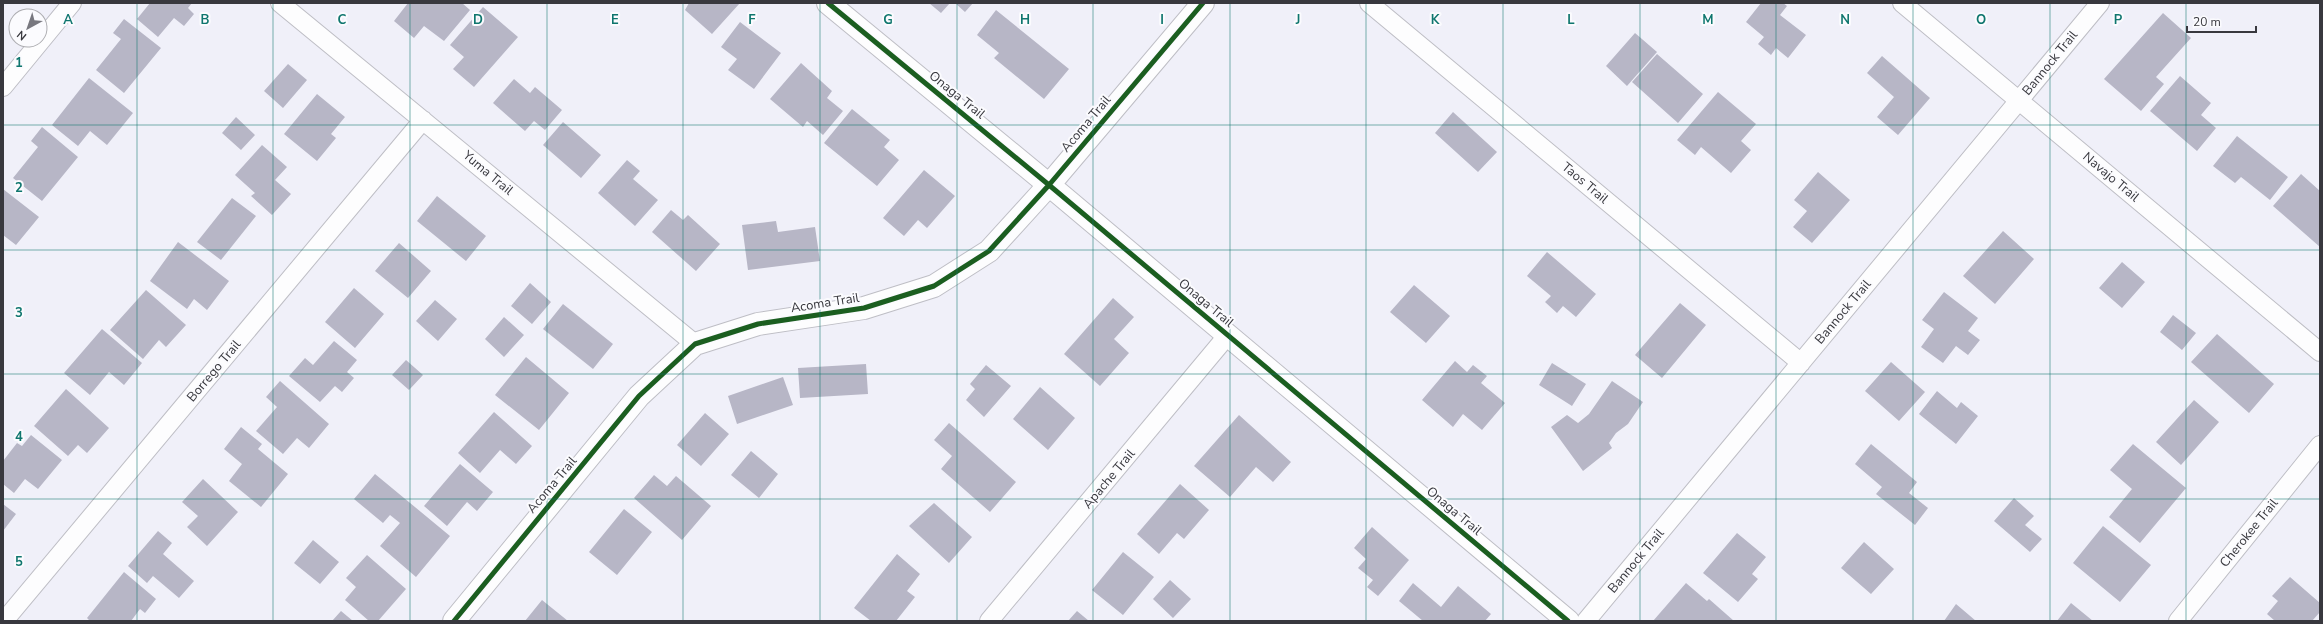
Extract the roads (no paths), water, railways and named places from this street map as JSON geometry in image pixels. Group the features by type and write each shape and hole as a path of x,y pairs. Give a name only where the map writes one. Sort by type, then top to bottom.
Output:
{"street":[{"path":"3,87 72,3"},
{"name":"Yuma Trail","path":"280,3 695,344"},
{"name":"Onaga Trail","path":"828,3 1049,185 1568,621"},
{"name":"Acoma Trail","path":"454,621 639,396 695,344 758,324 864,308 934,286 989,251 1049,185 1203,3"},
{"name":"Taos Trail","path":"1369,3 1801,363"},
{"name":"Navajo Trail","path":"1902,3 2320,352"},
{"name":"Bannock Trail","path":"1586,621 2100,3"},
{"name":"Borrego Trail","path":"4,621 423,120"},
{"name":"Apache Trail","path":"989,621 1227,336"},
{"name":"Cherokee Trail","path":"2178,621 2320,445"}]}
